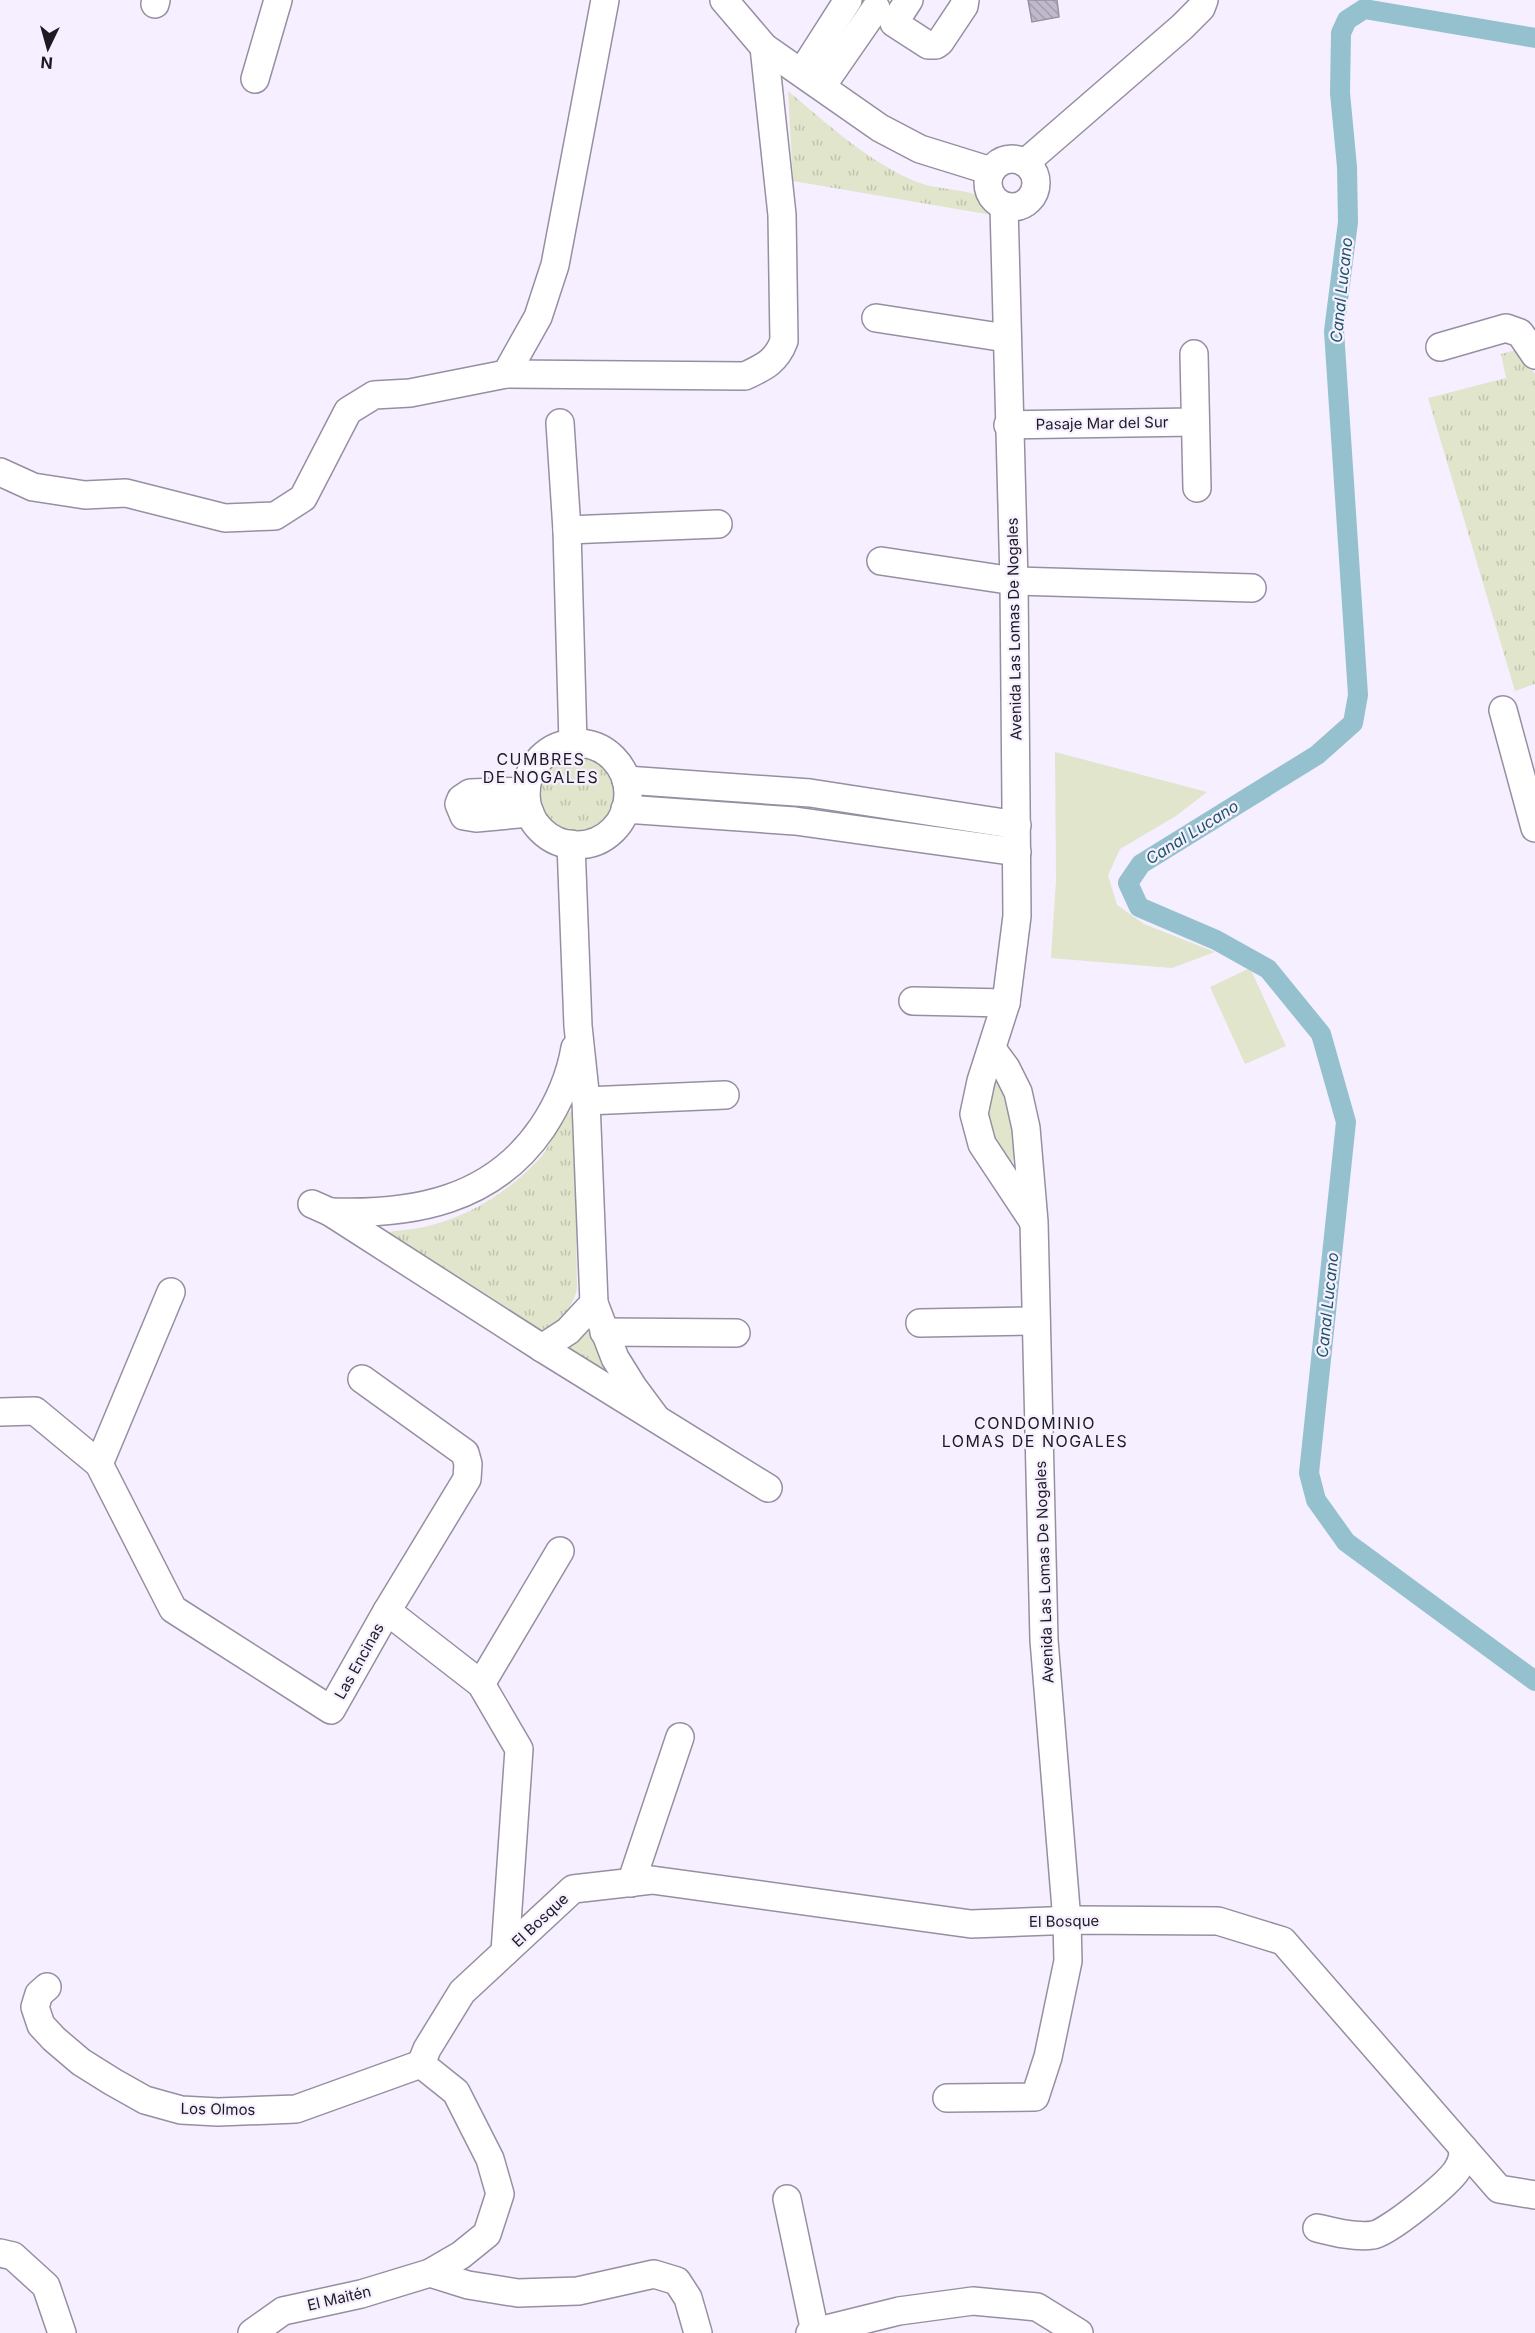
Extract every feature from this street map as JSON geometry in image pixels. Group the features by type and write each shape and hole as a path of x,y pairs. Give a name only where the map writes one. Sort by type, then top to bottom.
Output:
{"street":[{"path":"255,79 278,0"},
{"path":"506,374 538,317 555,265 605,0"},
{"path":"724,0 764,47 880,128 909,144 941,157 991,171"},
{"path":"812,79 848,0"},
{"path":"812,79 879,10 909,0"},
{"path":"879,10 928,45 936,45 964,6 964,0"},
{"path":"1025,163 1182,27 1201,8 1204,0"},
{"path":"0,472 33,487 85,495 126,493 225,518 275,516 303,498 348,411 374,394 410,393 506,374 745,376 766,366 779,354 784,341 782,215 764,47"},
{"path":"1010,159 1025,163 1036,176 1034,194 1021,206 1013,208 1004,206 990,194 988,184 991,171 996,165 1010,159"},
{"name":"Avenida Las Lomas De Nogales","path":"1004,206 1008,425 1014,581 1017,933 1006,1003 981,1081 974,1114 982,1144 1034,1222"},
{"path":"876,318 1006,338"},
{"path":"1440,347 1506,328 1520,333 1535,355"},
{"path":"1194,354 1197,488"},
{"name":"Pasaje Mar del Sur","path":"1008,425 1195,422"},
{"path":"560,423 567,530 573,743"},
{"path":"567,530 718,524"},
{"path":"881,561 1014,581 1252,588"},
{"path":"1503,710 1535,828"},
{"path":"573,743 593,746 610,756 617,763 626,780 625,809 616,826 609,833 591,842 571,844 546,834 539,828 528,802 530,773 540,758 555,748 573,743"},
{"path":"626,780 810,793 1017,825"},
{"path":"758,817 760,788"},
{"path":"878,832 881,803"},
{"path":"625,809 758,817 1017,852"},
{"path":"571,844 578,1026 586,1101 594,1303 615,1358 633,1388 656,1418"},
{"path":"913,1001 1006,1003"},
{"path":"578,1026 572,1066 554,1108 527,1148 502,1171 471,1190 434,1203 390,1211 321,1208 768,1488"},
{"name":"Avenida Las Lomas De Nogales","path":"947,2098 1035,2097 1048,2057 1068,1961 1067,1921 1044,1640 1034,1222 1026,1128 1018,1092 1006,1068 992,1049"},
{"path":"586,1101 725,1095"},
{"path":"99,1464 171,1292"},
{"path":"542,1348 568,1331 594,1303"},
{"path":"920,1323 1036,1321"},
{"path":"604,1332 736,1334"},
{"path":"362,1379 465,1453 468,1464 467,1479 387,1611"},
{"name":"Las Encinas","path":"0,1412 35,1411 99,1464 173,1609 331,1710 387,1611 481,1684 519,1749 505,1952"},
{"path":"481,1684 560,1551"},
{"path":"631,1883 680,1737"},
{"name":"El Bosque","path":"421,2064 427,2049 462,1992 573,1889 652,1880 971,1924 1067,1921 1218,1922 1283,1941 1499,2189 1535,2195"},
{"name":"Los Olmos","path":"47,1987 39,1994 35,2007 41,2025 54,2039 81,2062 145,2100 181,2110 218,2112 296,2109 421,2064"},
{"name":"El Maitén","path":"252,2333 283,2311 361,2294 430,2273 461,2255 487,2234 500,2194 490,2159 456,2092 421,2064"},
{"path":"1317,2228 1355,2235 1374,2235 1393,2225 1455,2173 1463,2161 1463,2148"},
{"path":"787,2199 813,2332 899,2311 973,2301 1037,2307 1079,2333"},
{"path":"0,2253 13,2256 46,2286 62,2333"},
{"path":"430,2273 468,2285 519,2293 578,2290 654,2274 677,2280 688,2298 698,2333"}],"green space":[{"path":"788,91 849,141 882,164 925,185 980,196 992,215 793,181"},
{"path":"1519,349 1535,374 1535,684 1515,691 1428,398 1506,378 1501,354"},
{"path":"1055,752 1207,792 1176,816 1120,849 1108,875 1117,905 1144,924 1215,952 1172,968 1051,958 1056,880"},
{"path":"577,753 593,756 606,765 615,778 618,794 615,810 606,823 593,832 577,835 561,832 548,823 539,810 536,794 539,778 548,765 561,756"},
{"path":"1250,968 1286,1046 1245,1064 1210,987"},
{"path":"994,1077 998,1079 1012,1102 1018,1134 1012,1165 991,1134 986,1113"},
{"path":"571,1111 574,1113 577,1288 568,1309 550,1326 536,1331 383,1233 441,1223 488,1201 516,1181 541,1157"},
{"path":"586,1330 590,1331 608,1373 567,1350 566,1346"}],"building":[{"path":"1028,0 1057,0 1059,17 1032,22"}],"waterway":[{"name":"Canal Lucano","path":"1535,38 1364,9 1347,20 1341,33 1340,93 1347,167 1348,222 1334,331 1358,695 1353,723 1317,755 1141,864 1128,883 1139,907 1216,940 1268,969 1321,1034 1346,1122 1309,1473 1316,1500 1346,1542 1535,1681"}],"district":[{"name":"CUMBRES DE NOGALES","path":"541,768"},
{"name":"CONDOMINIO LOMAS DE NOGALES","path":"1035,1432"}]}
